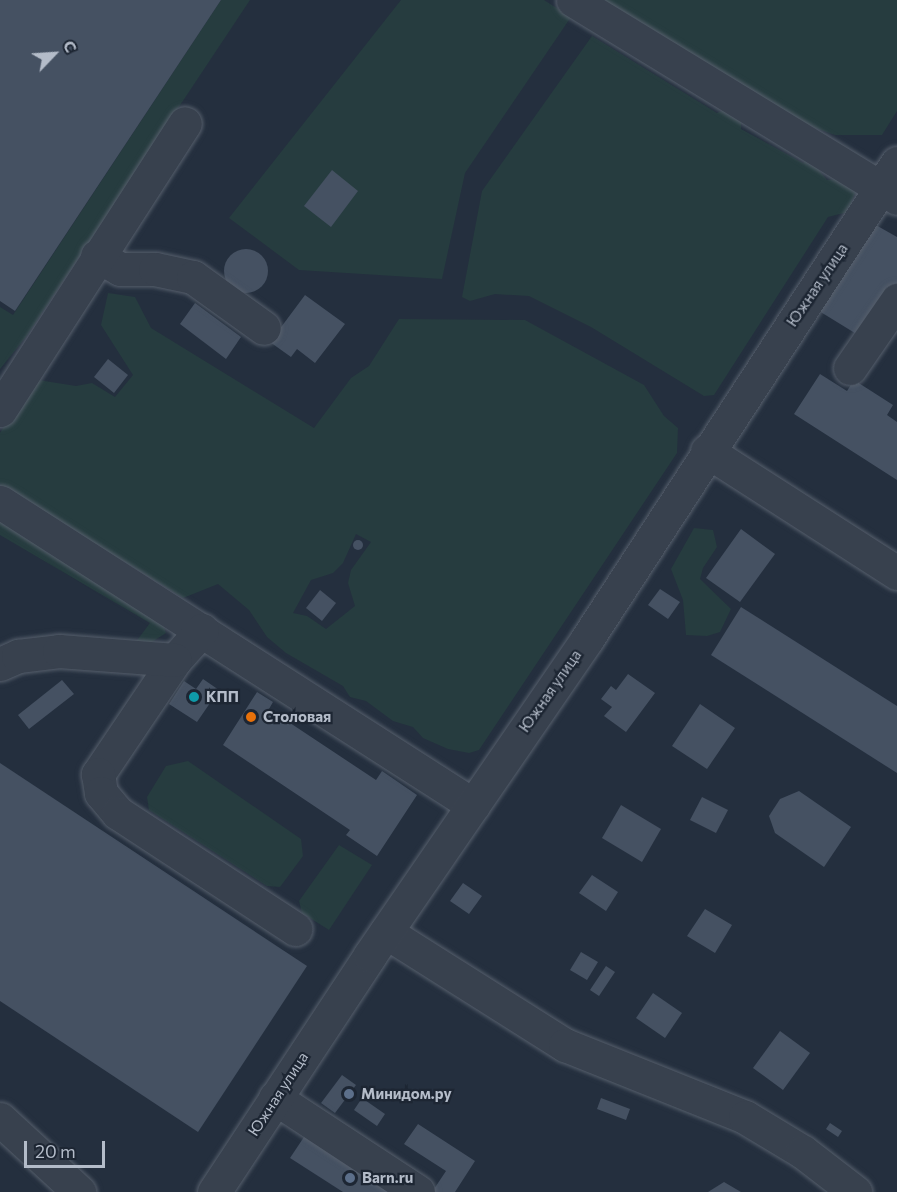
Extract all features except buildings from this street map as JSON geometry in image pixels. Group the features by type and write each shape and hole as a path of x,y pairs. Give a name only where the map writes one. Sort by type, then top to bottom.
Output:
{"street":[{"path":"573,0 892,183"},
{"path":"0,410 97,256 185,123"},
{"name":"Южная улица","path":"214,1192 386,932 587,639 708,451 892,183"},
{"path":"97,256 120,270 155,269 193,277 264,328"},
{"path":"850,368 897,300"},
{"path":"708,451 897,573"},
{"path":"0,502 473,805"},
{"path":"202,630 175,660 98,774 101,793 118,813 295,929"},
{"path":"0,664 18,656 59,651 175,660"},
{"path":"386,932 565,1045 745,1118 803,1152 855,1192"},
{"path":"275,1098 418,1192"},
{"path":"0,1119 79,1192"}],"green space":[{"path":"221,0 250,0 26,337 0,369 0,307 13,315"},
{"path":"401,0 544,0 571,17 465,173 442,279 299,270 229,218"},
{"path":"597,0 897,0 897,111 882,135 835,135 795,121"},
{"path":"592,36 717,113 728,108 741,116 741,129 803,163 809,158 827,180 845,179 856,190 848,212 828,217 714,395 704,396 591,327 529,296 495,294 470,301 462,297 482,191"},
{"path":"108,293 135,297 151,328 314,428 351,378 369,366 399,319 525,320 644,385 664,416 678,428 677,453 479,750 469,753 448,749 423,738 413,727 393,721 366,701 350,697 343,686 286,653 267,637 249,610 218,584 183,598 0,485 0,433 32,379 76,386 92,383 115,397 133,375 101,325","holes":["356,534 371,542 351,570 348,583 355,606 326,629 307,616 293,613 311,580 333,573 343,563"]},
{"path":"0,519 162,621 166,633 144,647 135,643 150,623 0,535"},
{"path":"694,528 713,530 717,547 703,568 700,579 731,609 720,632 707,636 686,635 683,600 671,569"},
{"path":"188,761 301,839 303,856 280,887 267,886 149,810 147,797 166,766"},
{"path":"339,845 372,865 329,930 302,913 299,901"}],"place":[{"name":"КПП","path":"194,697"},
{"name":"Столовая","path":"251,717"},
{"name":"Минидом.ру","path":"349,1094"},
{"name":"Barn.ru","path":"350,1178"}]}
